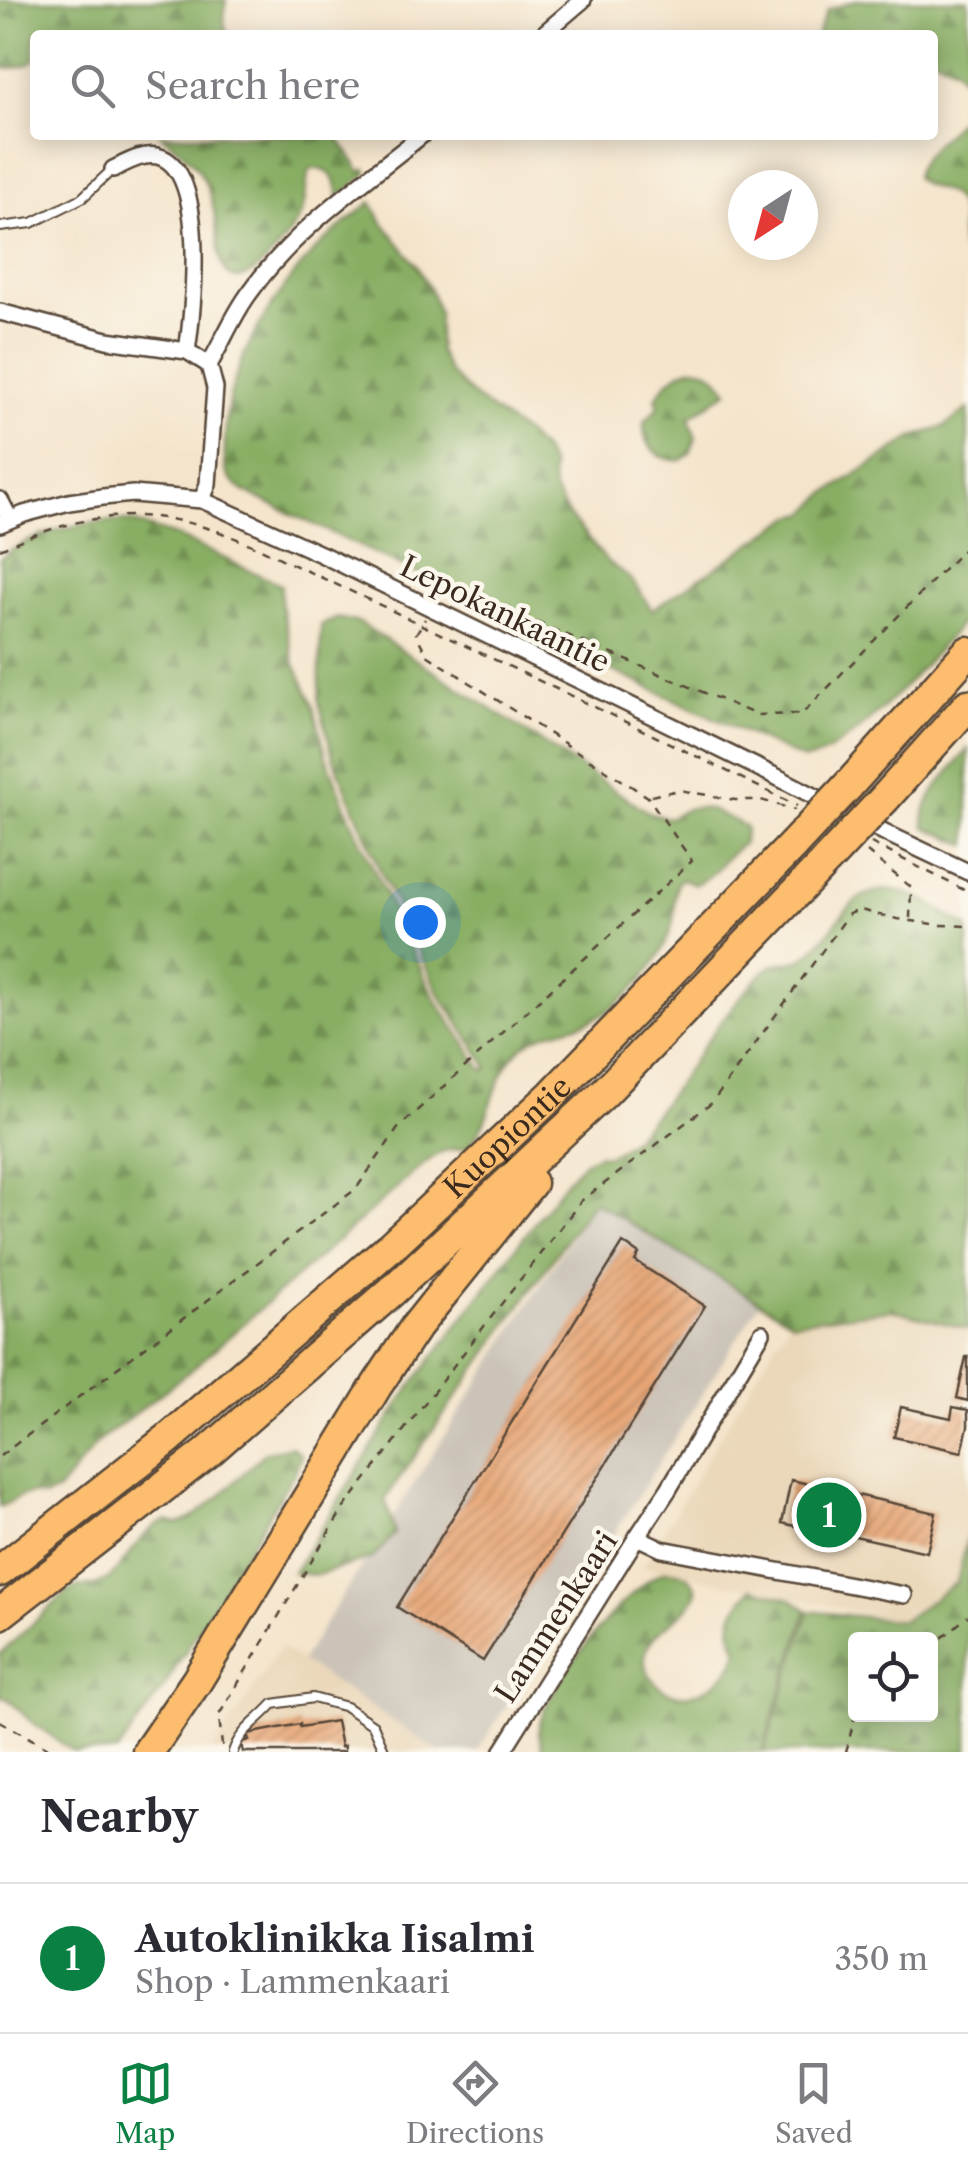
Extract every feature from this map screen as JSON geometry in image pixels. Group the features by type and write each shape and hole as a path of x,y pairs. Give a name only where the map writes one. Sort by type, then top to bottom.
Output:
{"highway":[{"name":"Kuopiontie","path":"0,1571 168,1439 391,1246 552,1095 794,844 968,652"},
{"name":"Kuopiontie","path":"0,1614 235,1428 392,1291 605,1092 828,859 968,705"},
{"path":"148,1752 196,1682 415,1328 605,1092"},
{"path":"0,1548 168,1439"}],"street":[{"path":"548,30 584,0"},
{"path":"202,500 208,484 215,388 210,365 249,292 314,224 416,140"},
{"path":"113,168 154,156 176,167 184,182 192,209 192,314 187,351"},
{"path":"0,312 107,340 187,351 210,365"},
{"name":"Lepokankaantie","path":"5,521 103,496 133,494 202,500 307,547 968,872"},
{"path":"0,500 5,521"},
{"path":"637,1537 762,1333"},
{"name":"Lammenkaari","path":"502,1752 637,1537 662,1549 904,1595"}],"lane":[{"path":"0,227 32,223 82,198 113,168"},
{"path":"233,1752 242,1731 258,1721 272,1704 313,1698 346,1707 373,1725 385,1752"}],"path":[{"path":"0,549 75,521 164,518 202,526 236,537 798,807"},
{"path":"0,1456 356,1190 399,1127 692,861 648,797 427,656 416,634 446,584 756,716 802,714 968,545"},
{"path":"866,841 968,892"},
{"path":"223,1752 219,1715 344,1508 581,1202 712,1103 849,914 860,910 898,919 968,926"},
{"path":"938,1641 968,1616"},
{"path":"0,1721 54,1752"},
{"path":"846,1752 854,1722"}],"shaded area":[{"path":"594,1201 760,1302 477,1752 440,1752 301,1661"},
{"path":"809,1287 968,1312 968,1538 945,1630 643,1566"},
{"path":"280,1647 440,1752 213,1752"}],"green space":[{"path":"0,0 226,0 226,30 30,30 30,62 0,67"},
{"path":"858,0 968,0 968,86 956,69 938,59 938,30 819,30 827,10"},
{"path":"968,106 968,259 961,243 957,202 948,193 915,177 924,157"},
{"path":"167,140 339,140 361,172 366,169 367,174 338,197 332,176 311,169 301,213 285,239 254,272 233,277 221,261 208,187 186,156"},
{"path":"371,202 431,291 438,312 439,351 450,373 475,398 542,450 551,465 553,489 567,513 606,560 632,580 652,610 793,516 807,513 824,495 914,437 945,426 968,409 968,615 868,722 823,754 804,760 516,626 448,588 245,492 231,481 225,463 232,389 250,342 276,298 307,259"},
{"path":"695,367 714,375 728,391 689,418 696,438 690,453 682,460 666,458 649,444 644,422 659,407 656,398 668,382"},
{"path":"128,521 176,536 281,585 281,604 294,662 313,704 327,759 354,827 434,997 483,1070 487,1065 439,994 382,875 333,757 319,702 321,625 338,618 360,623 651,814 669,818 699,808 746,827 743,844 709,876 695,884 678,881 667,940 651,968 628,994 602,1014 527,1043 510,1060 484,1122 470,1144 442,1152 423,1165 191,1370 97,1443 58,1491 45,1497 22,1496 0,1507 0,558 61,529"},
{"path":"968,749 968,845 925,827 924,817 931,796"},
{"path":"896,890 922,899 968,927 968,1329 891,1310 792,1322 593,1201 385,1499 395,1533 373,1558 317,1575 293,1573 402,1399 565,1182 589,1159 615,1152 633,1138 738,999 764,972 777,964 805,957 857,900 867,894"},
{"path":"291,1446 301,1455 296,1470 162,1690 117,1752 74,1752 29,1720 8,1699 0,1697 0,1654 68,1591 96,1586 112,1576 156,1525 191,1519 264,1453"},
{"path":"968,1535 966,1752 764,1752 809,1611 902,1621 957,1582"},
{"path":"665,1571 685,1575 697,1591 686,1609 647,1647 645,1664 653,1680 676,1694 702,1690 725,1674 738,1650 732,1632 733,1617 752,1588 793,1600 807,1610 762,1752 543,1752 539,1732 544,1711 571,1665 630,1596"}],"building":[{"path":"623,1243 639,1254 635,1261 705,1306 483,1661 397,1607"},
{"path":"968,1357 968,1401 957,1398"},
{"path":"901,1407 951,1418 953,1407 968,1410 962,1452 894,1437"},
{"path":"791,1480 936,1513 927,1552 782,1523"},
{"path":"336,1721 344,1752 243,1752 241,1742 249,1740 247,1734"}],"place":[{"name":"Autoklinikka Iisalmi","path":"829,1515"}]}
